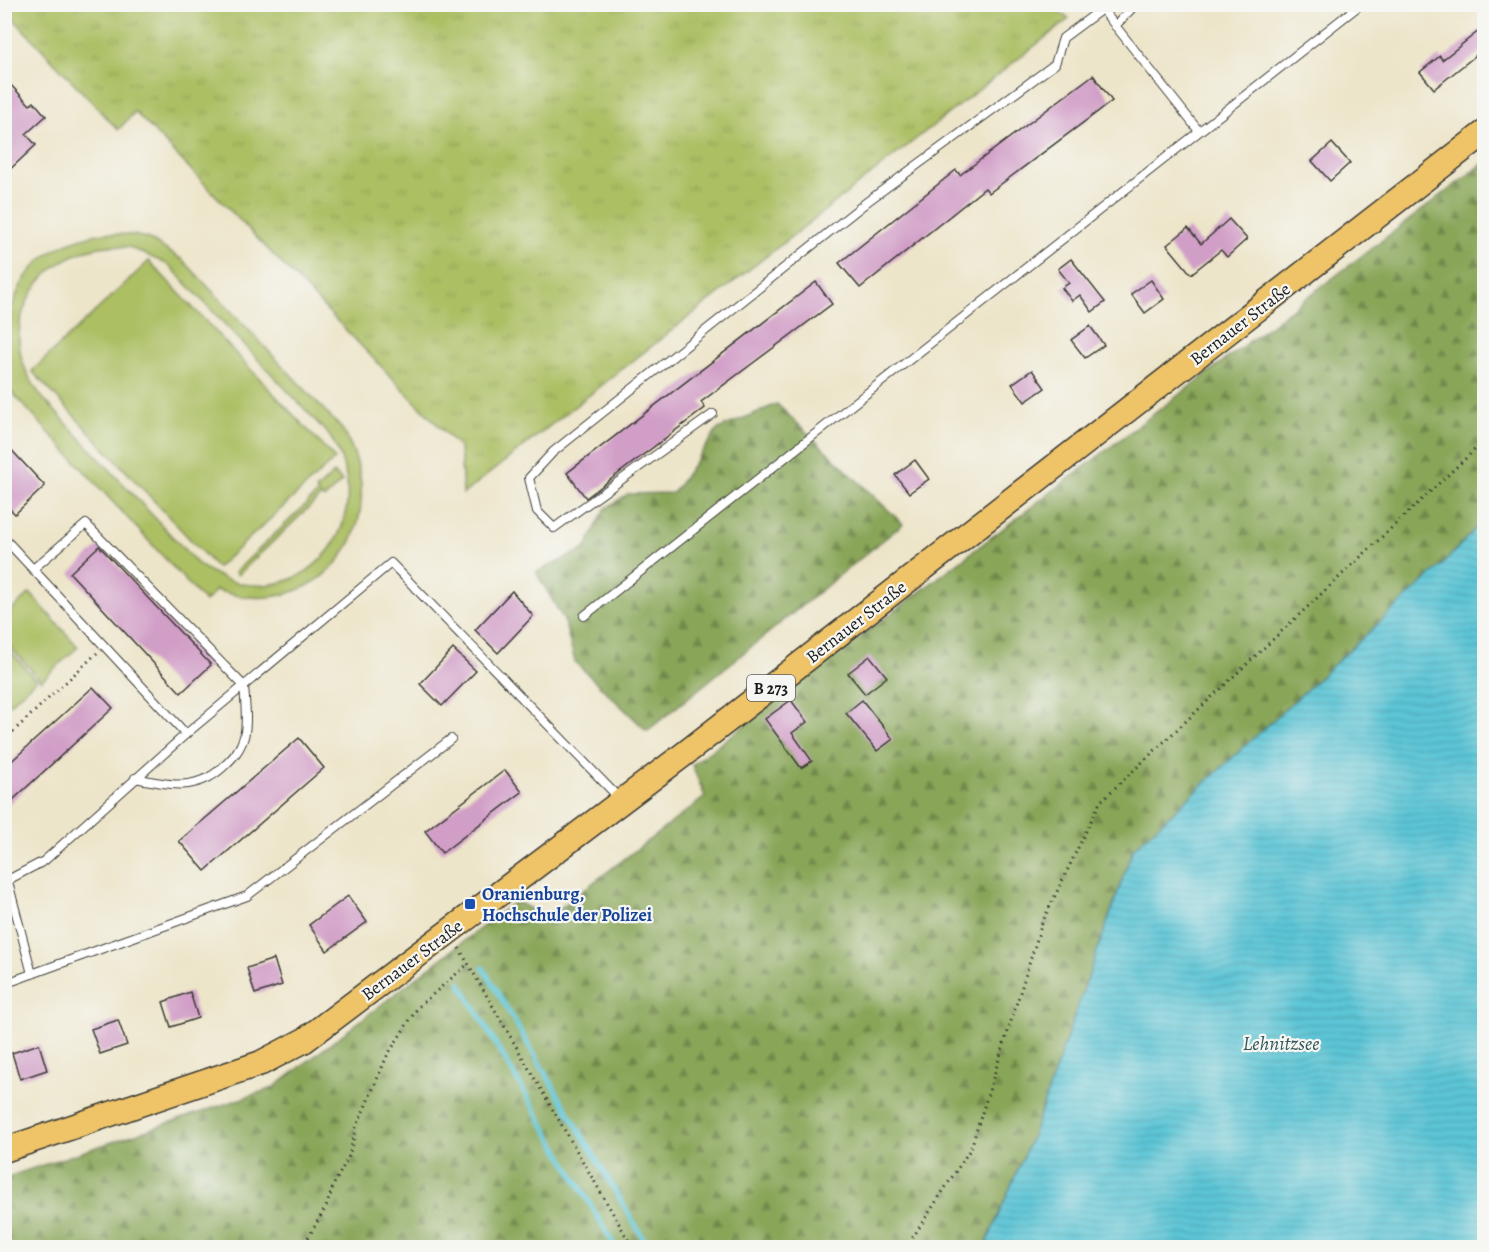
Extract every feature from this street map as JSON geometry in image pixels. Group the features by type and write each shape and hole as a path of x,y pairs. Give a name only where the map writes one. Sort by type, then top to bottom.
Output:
{"main road":[{"name":"Bernauer Straße","path":"4,1150 261,1063 305,1040 622,801 1485,133"}],"lane":[{"path":"1115,26 1136,4"},
{"path":"1346,4 1352,11"},
{"path":"584,616 1198,130 1361,4"},
{"path":"714,414 554,528 537,511 530,478 553,452 868,201 1055,64 1063,38 1100,7 1198,130"},
{"path":"33,569 86,524 244,686 244,736 236,755 212,777 192,785 167,785 135,777"},
{"path":"4,538 186,734"},
{"path":"33,974 6,882 44,861 135,777 391,563 622,801"},
{"path":"4,984 247,896 452,739"}],"path":[{"path":"906,1248 971,1148 1042,923 1100,802 1485,441"},
{"path":"4,740 105,646"},
{"path":"450,932 633,1248"},
{"path":"302,1248 326,1207 334,1184 349,1156 356,1128 387,1056 418,1007 468,964"}],"green space":[{"path":"5,4 1049,4 1069,19 463,494 460,448 135,112 118,130 5,10"},
{"path":"1484,163 1484,519 1443,564 1034,1131 985,1247 5,1247 4,1178 273,1088 516,901 547,918 705,797 692,765"},
{"path":"104,233 134,235 149,239 183,260 342,429 357,464 361,499 355,531 340,558 317,580 288,593 254,597 216,590 205,602 5,385 8,331 12,307 21,286 33,267 51,252 74,241","holes":["109,246 129,247 169,265 329,435 345,471 347,505 338,535 320,560 295,577 265,585 231,581 197,563 41,396 29,376 23,363 19,342 21,321 27,302 38,285 52,270 69,258 88,250"]},
{"path":"149,261 335,459 217,568 32,371"},
{"path":"777,404 903,524 647,731 575,662 564,620 536,572 585,549 605,509 628,494 673,493 718,429"},
{"path":"334,473 342,481 324,499 321,496 238,575 235,572 318,493 316,490"},
{"path":"30,593 78,647 41,681 5,641 5,616"},
{"path":"5,645 36,680 5,708"}],"water":[{"name":"Lehnitzsee","path":"1484,519 1484,1247 985,1247 1034,1131 1133,849 1443,564"}],"building":[{"path":"1485,26 1485,48 1434,89 1420,72 1440,56 1442,60"},
{"path":"1093,75 1112,101 989,193 985,188 860,288 839,263 956,170 960,175"},
{"path":"4,78 30,105 34,102 46,116 26,134 36,145 4,175"},
{"path":"1332,143 1350,163 1330,181 1312,161"},
{"path":"1229,219 1247,239 1227,257 1221,250 1191,274 1167,245 1188,228 1201,244"},
{"path":"1071,259 1105,302 1092,312 1080,295 1072,301 1062,288 1069,283 1058,269"},
{"path":"1151,280 1164,299 1145,313 1131,294"},
{"path":"816,282 832,304 701,402 705,408 586,498 567,473"},
{"path":"1090,326 1104,345 1085,358 1071,340"},
{"path":"1032,370 1045,388 1025,402 1012,384"},
{"path":"4,442 45,486 15,514 4,503"},
{"path":"915,460 929,479 909,493 895,475"},
{"path":"99,546 211,665 181,693 70,573"},
{"path":"512,591 533,616 498,653 475,630"},
{"path":"453,649 476,671 442,706 420,684"},
{"path":"870,656 887,677 865,694 848,673"},
{"path":"93,687 113,708 4,808 4,768"},
{"path":"791,700 807,722 792,733 812,761 801,768 765,719"},
{"path":"862,700 893,739 877,751 846,713"},
{"path":"299,738 324,768 205,871 179,841"},
{"path":"505,770 522,792 442,853 425,831"},
{"path":"348,896 367,922 327,951 309,925"},
{"path":"274,959 282,985 255,994 247,968"},
{"path":"190,992 198,1018 171,1027 163,1002"},
{"path":"118,1020 127,1045 100,1054 91,1029"},
{"path":"39,1044 47,1070 20,1079 12,1053"}],"waterway":[{"path":"483,968 649,1248"},
{"path":"460,983 616,1248"}],"place":[{"name":"Oranienburg, Hochschule der Polizei","path":"470,904"}]}
